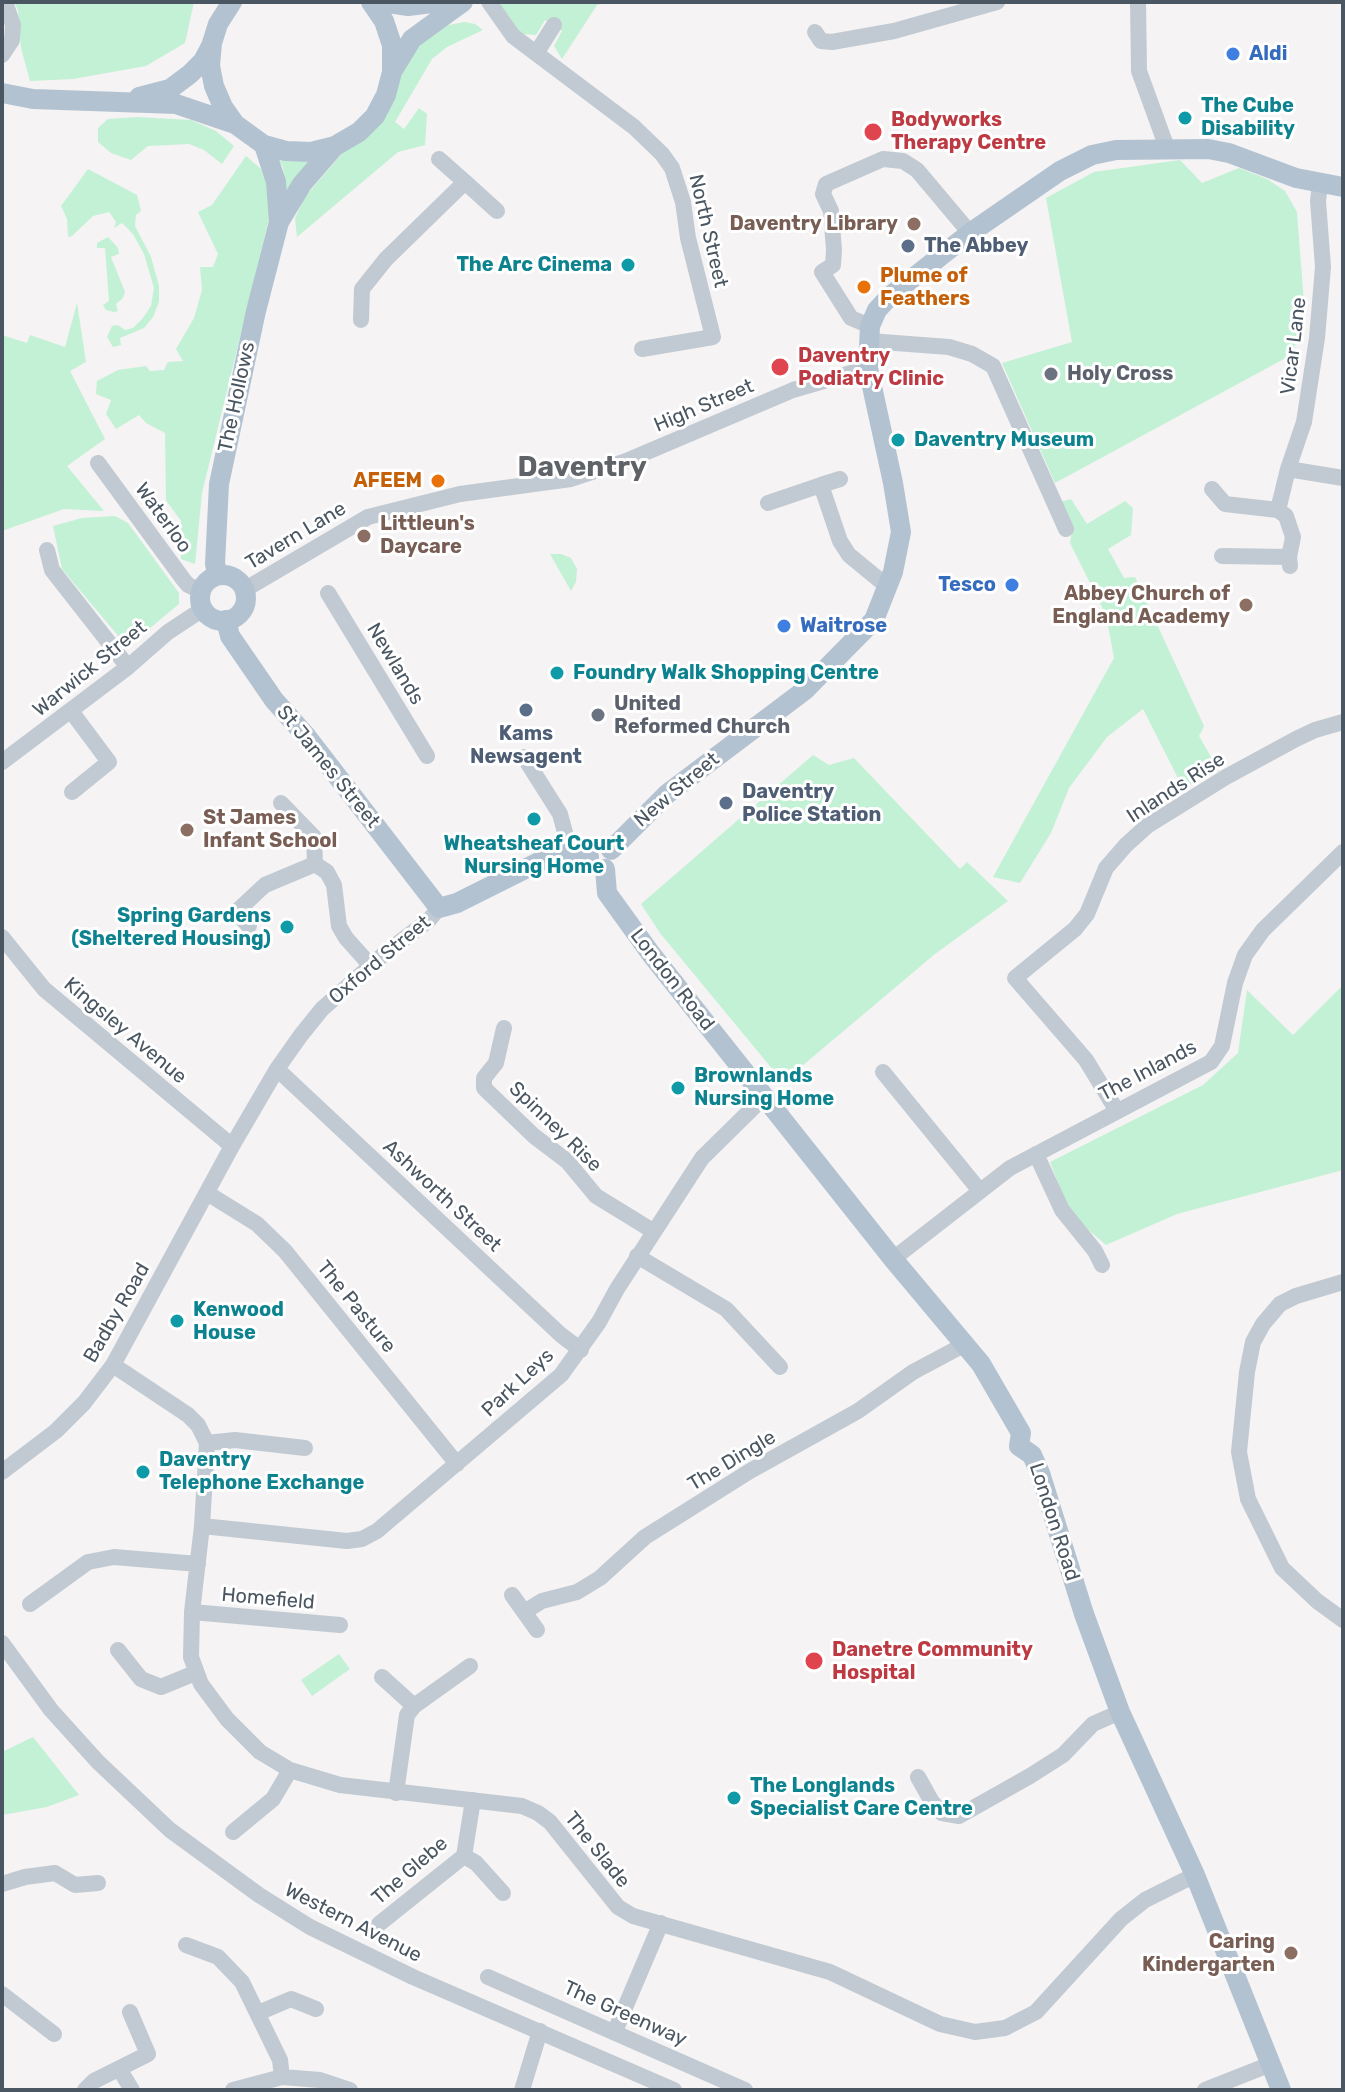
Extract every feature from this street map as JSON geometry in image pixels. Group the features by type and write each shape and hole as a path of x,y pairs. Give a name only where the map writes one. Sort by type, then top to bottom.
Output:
{"main road":[{"path":"120,102 170,89 190,74 203,61 218,24 232,2"},
{"path":"2,93 33,99 176,104 235,124 264,145 286,151 311,152 335,146 359,132 375,116 386,95 392,72 392,45 384,21 371,2"},
{"path":"382,2 408,6 440,2"},
{"path":"392,72 412,39 463,2"},
{"path":"212,43 210,66 214,86 235,124"},
{"path":"264,145 276,182 279,222"},
{"path":"279,222 302,184 335,146"},
{"path":"869,334 877,310 890,296 970,233 1060,171 1092,155 1116,150 1167,148 1229,153 1320,184 1343,187"},
{"name":"The Hollows","path":"218,575 215,564 219,484 256,311 279,222"},
{"name":"New Street","path":"594,857 667,794 805,690 874,620 899,553 901,532 893,480 868,368 869,334"},
{"path":"218,575 236,579 246,599 243,609 226,620 214,619 202,600 207,581 218,575"},
{"name":"St James Street","path":"226,620 230,636 274,700 307,737 439,908"},
{"name":"Oxford Street","path":"439,908 457,903 551,856 594,857"},
{"name":"London Road","path":"594,857 607,893 651,954 763,1098 981,1364 1021,1433 1019,1446 1032,1455 1040,1473 1084,1614 1120,1712 1195,1875 1281,2090"}],"street":[{"path":"2,55 12,40 13,25 5,2"},
{"name":"North Street","path":"489,2 513,36 634,127 672,168 683,202 688,238 713,337 642,349"},
{"path":"815,32 821,41 832,42 894,31 997,2"},
{"path":"1138,2 1139,71 1167,148"},
{"path":"537,52 554,25"},
{"path":"439,159 497,211"},
{"path":"970,233 917,170 903,161 883,159 826,184 823,194 831,211 834,250 833,265 822,272 851,318 869,334 949,347 972,354 993,366 1066,529"},
{"path":"361,320 362,289 386,259 465,182"},
{"name":"Vicar Lane","path":"1278,510 1304,422 1317,338 1323,267 1318,201 1320,184"},
{"name":"High Street","path":"368,517 460,494 571,479 626,461 793,390 868,368"},
{"name":"Waterloo","path":"98,463 183,579 202,600"},
{"path":"1288,469 1343,478"},
{"path":"768,503 840,479"},
{"path":"821,485 840,541 849,555 888,587"},
{"path":"1212,489 1225,504 1278,510 1286,516 1293,537 1290,562 1222,556"},
{"name":"Tavern Lane","path":"244,590 368,517"},
{"path":"47,550 52,570 128,667"},
{"name":"Newlands","path":"328,593 427,756"},
{"name":"Warwick Street","path":"2,762 128,667 202,600"},
{"path":"71,711 109,762 72,792"},
{"name":"Inlands Rise","path":"1117,1111 1086,1060 1015,978 1075,929 1087,914 1106,868 1147,826 1296,739 1343,722"},
{"path":"524,757 560,814 594,857"},
{"path":"281,803 314,837 315,864"},
{"name":"The Inlands","path":"893,1259 1010,1168 1211,1062 1222,1046 1235,983 1245,955 1263,930 1343,852"},
{"path":"249,926 236,912 265,885 315,864"},
{"path":"315,864 327,872 334,885 339,926 371,966"},
{"name":"Oxford Street","path":"232,1146 277,1069 322,1009 429,920 439,908"},
{"name":"Kingsley Avenue","path":"2,937 44,989 232,1146"},
{"name":"Spinney Rise","path":"504,1028 496,1063 484,1078 484,1088 534,1136 567,1161 596,1196 653,1231"},
{"name":"Ashworth Street","path":"277,1069 561,1335 581,1350"},
{"path":"883,1072 980,1191"},
{"name":"Park Leys","path":"202,1526 347,1541 362,1539 411,1504 561,1375 581,1350 637,1256 702,1158 763,1098"},
{"name":"Badby Road","path":"2,1472 56,1431 84,1403 113,1365 232,1146"},
{"path":"1036,1154 1062,1210 1095,1251 1102,1265"},
{"name":"The Pasture","path":"207,1193 257,1224 285,1251 457,1464"},
{"path":"637,1256 726,1309 780,1367"},
{"path":"1343,1282 1280,1304 1263,1324 1253,1342 1247,1372 1239,1452 1248,1499 1282,1568 1317,1601 1343,1620"},
{"name":"The Dingle","path":"524,1612 542,1601 577,1592 600,1578 645,1537 750,1471 858,1411 913,1372 962,1343"},
{"path":"113,1365 188,1415 198,1425 207,1443 235,1440 305,1448"},
{"name":"The Slade","path":"207,1443 192,1612 191,1657 195,1673 212,1700 246,1739 260,1752 290,1770 340,1785 522,1806 538,1813 559,1833 618,1907 633,1916 830,1972 940,2024 962,2031 990,2032 1021,2022 1036,2012 1121,1919 1145,1900 1195,1875"},
{"path":"30,1604 88,1562 114,1557 198,1564"},
{"path":"512,1595 537,1630"},
{"name":"Homefield","path":"192,1612 340,1625"},
{"name":"Western Avenue","path":"2,1643 51,1710 98,1762 170,1830 246,1886 310,1927 413,1977 674,2090"},
{"path":"118,1650 141,1679 161,1687 195,1673"},
{"path":"396,1793 407,1715 414,1706 470,1666"},
{"path":"382,1677 414,1706"},
{"path":"918,1777 942,1813 959,1816 1063,1755 1093,1724 1120,1712"},
{"path":"233,1832 273,1799 290,1770"},
{"name":"The Glebe","path":"379,1924 464,1856 473,1800"},
{"path":"464,1856 476,1863 503,1893"},
{"path":"2,1884 55,1873 75,1885 98,1883"},
{"path":"615,2031 661,1923"},
{"path":"186,1945 218,1957 242,1982 280,2060 282,2077"},
{"name":"The Greenway","path":"488,1977 745,2090"},
{"path":"2,1994 54,2034"},
{"path":"258,2013 291,1999 316,2009"},
{"path":"85,2090 94,2081 148,2054 130,2012"},
{"path":"522,2090 540,2031"},
{"path":"1205,2090 1271,2064"},
{"path":"120,2070 132,2090"},
{"path":"237,2089 282,2077 320,2080 350,2090"}],"green space":[{"path":"14,2 194,2 185,43 146,66 73,79 30,81"},
{"path":"496,2 609,2 597,5 562,59 554,46 562,31 545,20 536,35 521,34"},
{"path":"464,22 475,24 483,30 447,47 432,59 395,122 404,129 419,108 427,114 425,145 398,152 297,237 295,218 305,197 345,150 410,49 445,26"},
{"path":"108,119 191,120 216,131 234,146 222,164 204,150 189,144 148,146 131,160 111,153 98,142 98,128"},
{"path":"246,156 261,169 268,187 270,215 202,493 195,564 181,559 181,521 166,500 165,433 146,423 139,415 116,429 106,414 111,400 96,394 97,381 118,370 146,366 150,371 164,370 168,362 183,361 176,349 194,318 202,290 200,267 213,267 218,254 198,212 212,205"},
{"path":"277,157 311,159 286,193 283,167"},
{"path":"1180,160 1202,183 1239,168 1267,179 1285,191 1297,212 1304,304 1293,354 1055,483 1002,363 1072,342 1046,198 1094,172"},
{"path":"88,169 137,195 141,211 136,215 135,226 151,257 159,286 159,302 153,317 144,328 120,338 121,345 113,347 107,337 112,326 118,325 125,330 133,328 151,306 154,288 144,254 133,234 122,223 114,228 116,222 109,212 93,216 68,237 67,219 61,206"},
{"path":"108,237 118,248 119,254 111,257 125,292 116,304 118,311 114,312 106,310 103,305 109,301 105,248 97,248 97,243"},
{"path":"77,303 86,362 70,371 105,439 67,466 104,511 64,509 2,531 2,484 5,482 2,480 2,335 27,343 30,335 65,347"},
{"path":"1071,499 1087,524 1125,501 1133,508 1131,535 1108,549 1124,578 1135,577 1204,726 1199,736 1219,771 1183,788 1143,709 1107,737 1069,788 1051,833 1020,883 993,877 1114,658 1106,615 1070,543 1072,530 1060,502"},
{"path":"115,516 128,523 179,593 179,604 132,643 120,638 62,569 53,526 82,518"},
{"path":"550,554 571,558 577,569 576,582 571,591"},
{"path":"813,755 829,765 854,758 960,869 967,862 1008,901 935,954 783,1082 660,933 641,904"},
{"path":"1343,985 1343,1170 1177,1214 1106,1245 1071,1215 1050,1162 1203,1085 1238,1053 1247,990 1293,1035"},
{"path":"339,1654 350,1669 312,1696 301,1680"},
{"path":"33,1737 79,1795 47,1807 2,1815 2,1752"}],"place":[{"name":"Aldi","path":"1233,54"},
{"name":"The Cube Disability","path":"1185,118"},
{"name":"Bodyworks Therapy Centre","path":"873,132"},
{"name":"Daventry Library","path":"914,224"},
{"name":"The Abbey","path":"908,246"},
{"name":"The Arc Cinema","path":"628,265"},
{"name":"Plume of Feathers","path":"864,287"},
{"name":"Daventry Podiatry Clinic","path":"780,367"},
{"name":"Holy Cross","path":"1051,374"},
{"name":"Daventry Museum","path":"898,440"},
{"name":"AFEEM","path":"438,481"},
{"name":"Littleun's Daycare","path":"364,536"},
{"name":"Tesco","path":"1012,585"},
{"name":"Abbey Church of England Academy","path":"1246,605"},
{"name":"Waitrose","path":"784,626"},
{"name":"Foundry Walk Shopping Centre","path":"557,673"},
{"name":"Kams Newsagent","path":"526,710"},
{"name":"United Reformed Church","path":"598,715"},
{"name":"Daventry Police Station","path":"726,803"},
{"name":"Wheatsheaf Court Nursing Home","path":"534,819"},
{"name":"St James Infant School","path":"187,830"},
{"name":"Spring Gardens (Sheltered Housing)","path":"287,927"},
{"name":"Brownlands Nursing Home","path":"678,1088"},
{"name":"Kenwood House","path":"177,1321"},
{"name":"Daventry Telephone Exchange","path":"143,1472"},
{"name":"Danetre Community Hospital","path":"814,1661"},
{"name":"The Longlands Specialist Care Centre","path":"734,1798"},
{"name":"Caring Kindergarten","path":"1291,1953"}],"district":[{"name":"Daventry","path":"582,468"}]}
